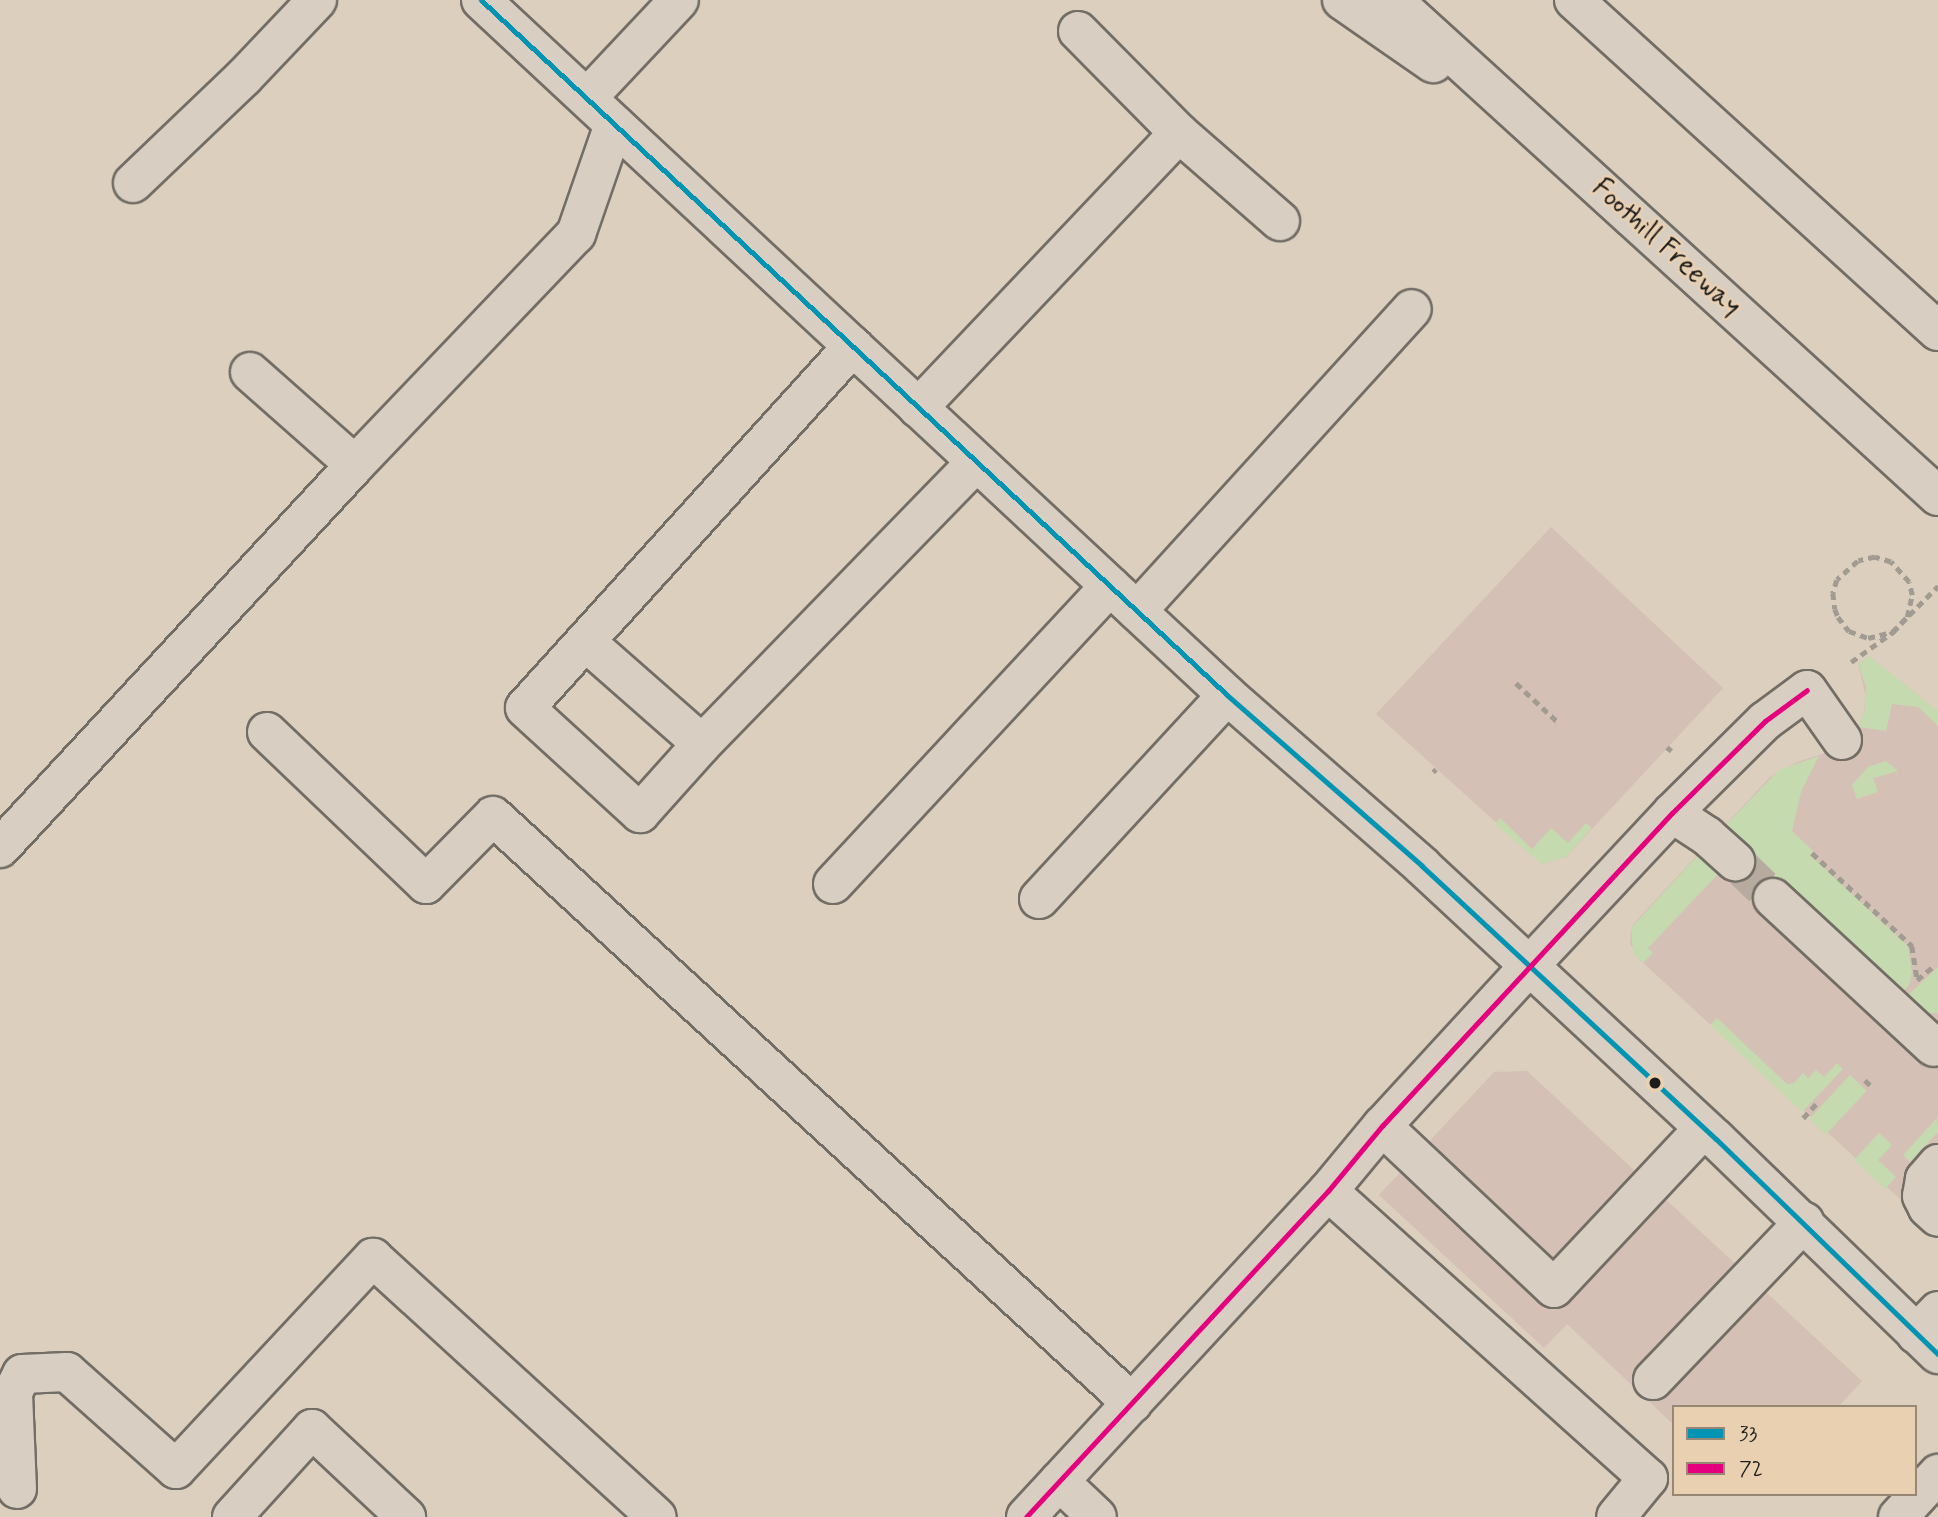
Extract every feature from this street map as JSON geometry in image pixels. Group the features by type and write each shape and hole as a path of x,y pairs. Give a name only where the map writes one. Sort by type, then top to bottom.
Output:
{"main road":[{"path":"133,183 244,76 317,0"},
{"path":"481,0 1227,695 1414,859 1804,1222 1931,1333"},
{"path":"587,98 679,0"},
{"path":"1342,0 1550,143"},
{"name":"Foothill Freeway","path":"1393,0 1938,496"},
{"path":"1574,0 1938,331"},
{"path":"1078,31 1179,132 1280,221"},
{"path":"0,848 355,465 576,234 614,124"},
{"path":"918,408 1179,132"},
{"path":"833,884 1123,599 1412,309"},
{"path":"853,346 525,708 640,813 702,744 976,462"},
{"path":"250,372 355,465"},
{"path":"586,642 702,744"},
{"path":"1026,1517 1328,1191 1382,1126 1529,966 1672,813 1765,721 1807,690 1842,740"},
{"path":"1039,899 1227,695"},
{"path":"267,732 426,884 493,816 1132,1403"},
{"path":"1672,813 1707,836 1735,861"},
{"path":"1773,898 1934,1047"},
{"path":"1382,1126 1554,1288 1704,1128"},
{"path":"1938,1164 1925,1179 1923,1196 1928,1208 1938,1217"},
{"path":"1328,1191 1648,1478 1616,1517"},
{"path":"1653,1380 1804,1222"},
{"path":"18,1489 13,1392 22,1374 67,1372 176,1469 373,1258 657,1517"},
{"path":"232,1517 312,1429 406,1517"},
{"path":"1898,1517 1938,1474"},
{"path":"1059,1481 1097,1517"}],"path":[{"path":"1851,662 1893,632 1907,617 1912,595 1909,582 1891,562 1875,557 1858,561 1845,569 1837,580 1833,593 1835,609 1849,631 1868,638 1884,636 1900,627 1938,586"},
{"path":"1516,683 1560,724"},
{"path":"1812,853 1912,946 1917,980"},
{"path":"1910,988 1935,965"},
{"path":"1866,1080 1872,1087"},
{"path":"1803,1118 1816,1104"}],"shaded area":[{"path":"1551,527 1723,688 1566,857 1542,864 1376,714"},
{"path":"1869,656 1938,711 1938,1234 1639,959 1630,944 1631,928 1636,921 1770,777 1797,762 1832,751 1852,735 1863,717 1866,697 1858,664"},
{"path":"1527,1071 1862,1381 1840,1405 1672,1405 1672,1423 1567,1324 1544,1348 1379,1195 1494,1072"}],"green space":[{"path":"1869,656 1938,711 1938,726 1918,707 1892,704 1886,731 1858,727 1865,709 1866,687 1858,664"},
{"path":"1819,756 1801,792 1792,831 1813,851 1810,855 1908,946 1912,973 1909,985 1901,994 1743,847 1720,831 1779,770"},
{"path":"1886,761 1898,771 1873,778 1878,792 1857,799 1852,785 1868,767"},
{"path":"1500,818 1532,849 1551,828 1568,843 1586,823 1592,828 1566,857 1542,864 1495,824"},
{"path":"1700,853 1720,872 1648,948 1653,953 1643,963 1633,953 1631,928"},
{"path":"1938,967 1938,1013 1923,1013 1905,998"},
{"path":"1717,1018 1787,1084 1794,1083 1803,1073 1808,1078 1816,1070 1824,1077 1837,1063 1843,1069 1802,1112 1710,1025"},
{"path":"1850,1075 1867,1091 1826,1135 1809,1119"},
{"path":"1937,1118 1938,1132 1910,1162 1903,1155"},
{"path":"1879,1133 1892,1145 1878,1160 1896,1177 1885,1189 1854,1160"}],"tunnel":[{"path":"1735,861 1773,898"}],"transit line":[{"name":"33","path":"481,0 1227,695 1422,866 1716,1139 1938,1354"},
{"name":"72","path":"1026,1517 1328,1191 1382,1126 1672,813 1765,721 1807,690"}]}
